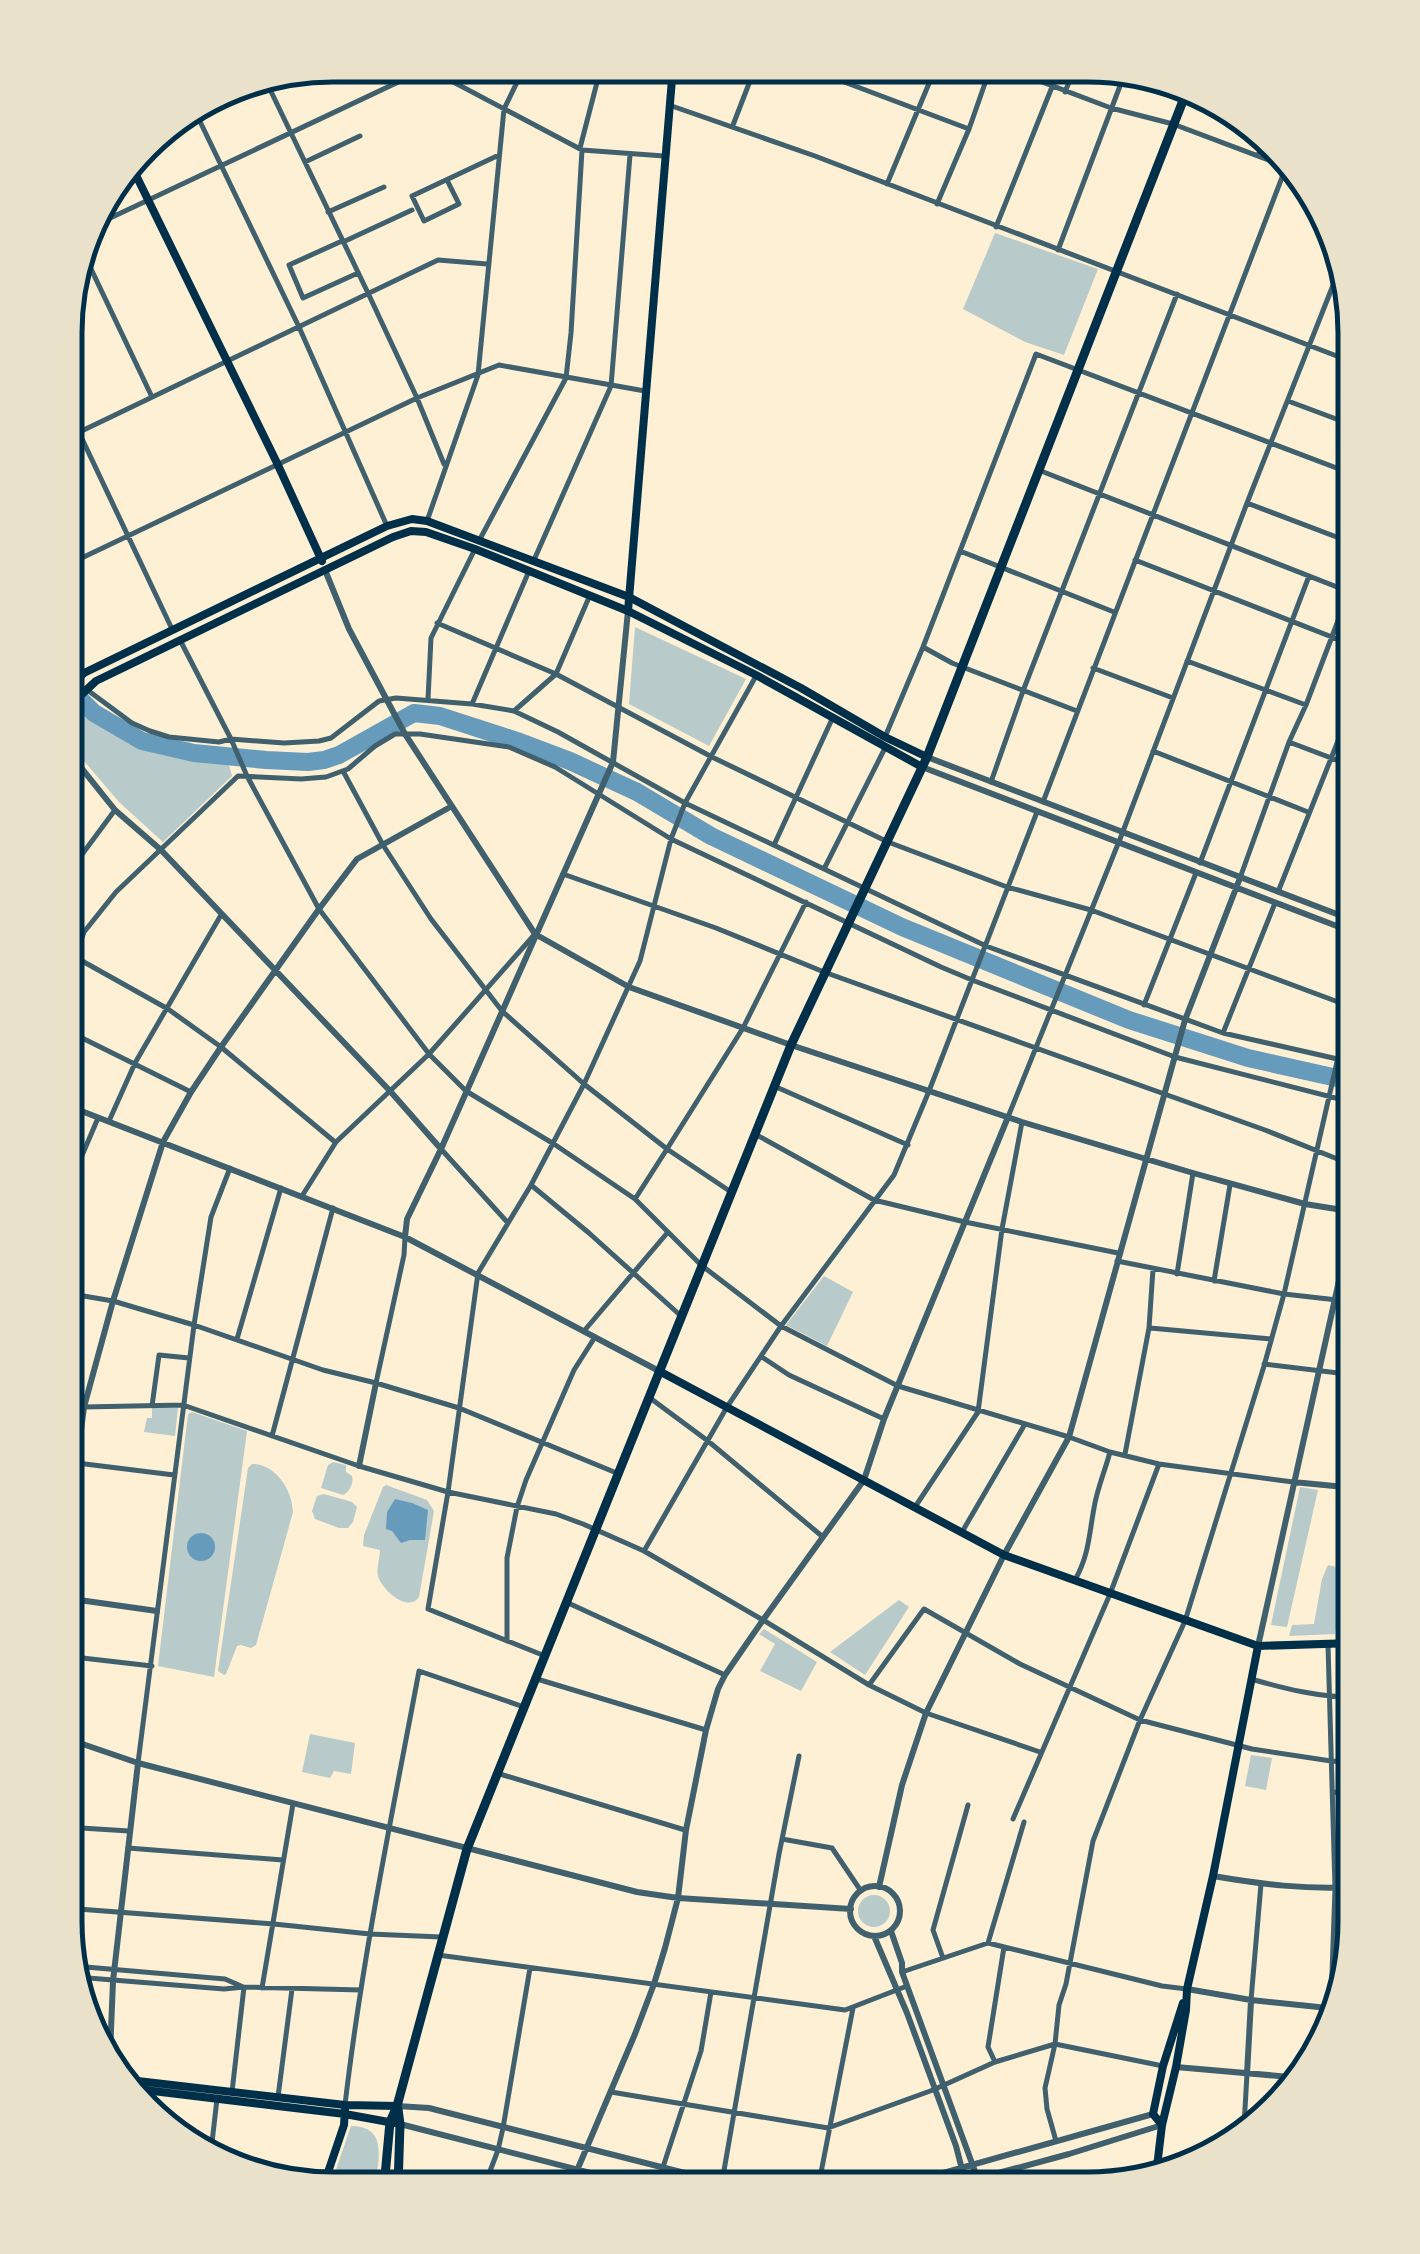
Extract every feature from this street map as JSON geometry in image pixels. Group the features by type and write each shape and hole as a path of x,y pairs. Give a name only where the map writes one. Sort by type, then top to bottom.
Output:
{"highway":[{"path":"386,2172 397,2106 467,1849 791,1044 925,762 1183,102"},
{"path":"395,2123 397,2172"}],"main road":[{"path":"628,611 672,82"},
{"path":"137,178 325,570"},
{"path":"82,675 386,526 412,519 427,520 629,596 801,688 925,762"},
{"path":"84,691 393,537 426,532 628,611 756,675 885,748 925,762"},
{"path":"659,1371 1004,1555 1258,1646 1337,1643"},
{"path":"1158,2161 1187,1989 1258,1646"},
{"path":"1162,2126 1153,2114 1185,2000"},
{"path":"142,2082 345,2109 397,2106"},
{"path":"149,2090 278,2097 395,2123"},
{"path":"328,2171 344,2125 345,2109"}],"street":[{"path":"112,217 395,82"},
{"path":"455,82 581,149 666,156"},
{"path":"427,520 478,375 504,108 517,82"},
{"path":"480,539 566,378 581,149 598,82"},
{"path":"732,126 749,82"},
{"path":"844,82 969,129"},
{"path":"887,184 930,82"},
{"path":"937,204 985,82"},
{"path":"1040,82 1112,108 1174,124 1267,160"},
{"path":"1065,92 1069,82"},
{"path":"1058,250 1120,85"},
{"path":"996,227 1052,87"},
{"path":"271,91 446,467"},
{"path":"670,105 1338,357"},
{"path":"200,121 298,327 386,526"},
{"path":"305,162 360,136"},
{"path":"1258,156 1260,152"},
{"path":"534,560 611,386 630,154"},
{"path":"447,180 459,204 424,221 412,196 499,155"},
{"path":"1042,802 1228,313 1284,178"},
{"path":"328,212 384,187"},
{"path":"358,273 303,298 288,265 412,210"},
{"path":"82,431 438,260 487,264"},
{"path":"91,269 152,397"},
{"path":"577,2170 654,1984 678,1898 686,1830 718,1689 864,1480 884,1419 1122,834 1246,503 1333,286"},
{"path":"991,782 1177,294"},
{"path":"885,737 1036,354 1338,469"},
{"path":"82,558 276,463 499,365 645,392"},
{"path":"1288,401 1338,420"},
{"path":"82,438 173,631"},
{"path":"1038,470 1338,587"},
{"path":"1246,503 1338,538"},
{"path":"428,699 430,648 437,623 475,549"},
{"path":"960,551 1114,612"},
{"path":"1134,560 1338,639"},
{"path":"325,570 349,628 405,734 535,934 628,987 743,1028 1022,1122 1230,1184 1337,1209"},
{"path":"472,704 529,571"},
{"path":"1200,863 1309,576"},
{"path":"514,711 556,674 590,595"},
{"path":"359,1466 404,1255 407,1219 612,766 628,611"},
{"path":"437,623 556,674 796,800 888,842 1007,888 1091,910 1338,1002"},
{"path":"879,1886 902,1785 926,1712 1068,1436 1185,1020 1338,623"},
{"path":"180,640 318,909 429,1054 466,1091 636,1199 701,1265 781,1326 898,1386 1110,1452 1159,1464 1337,1486"},
{"path":"923,646 961,667 1077,711"},
{"path":"1186,661 1306,705"},
{"path":"1093,668 1172,698"},
{"path":"544,1656 428,1608 478,1273 554,1144 584,1084 640,961 671,839 685,803 756,675"},
{"path":"84,691 150,731 218,742 232,739 306,743 331,738 372,705 389,703 428,699 514,711 612,766 864,891 1063,980 1223,1033 1338,1058"},
{"path":"774,845 833,717"},
{"path":"82,938 116,892 238,776 326,777 343,771 395,734 509,746 601,792 671,839 972,980 1174,1057 1338,1098"},
{"path":"1278,892 1338,739"},
{"path":"1290,742 1338,761"},
{"path":"824,869 885,748"},
{"path":"1152,751 1308,812"},
{"path":"925,762 991,782 1338,914"},
{"path":"925,762 1037,812 1338,926"},
{"path":"82,770 115,810 161,850 390,1091 508,1222"},
{"path":"343,771 383,845 431,919 502,1011 584,1084 666,1149 732,1193"},
{"path":"82,1421 113,1300 164,1142 191,1092 357,859 452,806"},
{"path":"82,854 115,810"},
{"path":"644,1552 727,1407 781,1326 894,1175 1037,812"},
{"path":"564,874 1337,1159"},
{"path":"1144,1005 1196,874"},
{"path":"636,1199 743,1028 806,902"},
{"path":"1223,1033 1275,903"},
{"path":"109,1121 135,1063 221,915"},
{"path":"302,1196 336,1142 429,1054 535,934"},
{"path":"82,961 168,1009 221,1047 336,1142"},
{"path":"82,1038 191,1092"},
{"path":"1056,2142 1044,2088 1093,1842 1140,1720 1186,1621 1232,1474 1284,1294 1338,1060"},
{"path":"774,1086 908,1145"},
{"path":"82,1111 404,1237 659,1371"},
{"path":"82,1155 98,1117"},
{"path":"915,1507 978,1412 1002,1229 1022,1122"},
{"path":"755,1134 874,1200 1118,1257 1152,1269 1337,1300"},
{"path":"111,2036 128,1848 183,1405 211,1217 230,1168"},
{"path":"1178,1274 1193,1173"},
{"path":"1214,1282 1230,1184"},
{"path":"530,1185 680,1316"},
{"path":"238,1339 281,1188"},
{"path":"272,1436 333,1208"},
{"path":"584,1332 668,1232"},
{"path":"1125,1455 1149,1328 1152,1269"},
{"path":"1258,1646 1337,1286"},
{"path":"82,1295 113,1300 294,1360 459,1408 619,1474"},
{"path":"1149,1328 1271,1339"},
{"path":"507,1640 507,1558 517,1507 574,1370 595,1338"},
{"path":"152,1406 159,1355 190,1358"},
{"path":"762,1357 884,1419"},
{"path":"1264,1364 1337,1373"},
{"path":"649,1397 708,1441 822,1538"},
{"path":"84,1407 183,1405 359,1466 448,1492 556,1514 596,1528 869,1684 926,1712 1040,1752"},
{"path":"962,1532 1025,1424"},
{"path":"1075,1580 1091,1538 1094,1508 1110,1452"},
{"path":"82,1464 174,1475"},
{"path":"1013,1819 1110,1594 1159,1464"},
{"path":"82,1600 157,1611"},
{"path":"566,1602 725,1674"},
{"path":"869,1684 924,1609 1070,1688 1140,1720 1238,1746 1337,1761"},
{"path":"1328,1643 1335,1888 1332,1972"},
{"path":"82,1658 152,1666"},
{"path":"345,2109 360,1990 418,1670 524,1707"},
{"path":"535,1679 706,1730"},
{"path":"1251,1679 1292,1692 1337,1697"},
{"path":"82,1744 138,1763 637,1892 851,1909"},
{"path":"724,2172 799,1756"},
{"path":"497,1773 686,1830"},
{"path":"1333,1792 1337,1792"},
{"path":"262,1988 294,1804"},
{"path":"943,1958 933,1930 968,1805"},
{"path":"988,1943 1024,1822"},
{"path":"82,1828 130,1831"},
{"path":"782,1839 832,1848 861,1891"},
{"path":"128,1848 282,1860"},
{"path":"1213,1876 1261,1884 1335,1888"},
{"path":"1245,2115 1261,1884"},
{"path":"879,1886 891,1892 900,1914 891,1930 874,1936 860,1930 851,1917 851,1909 861,1891 879,1886"},
{"path":"82,1909 443,1937"},
{"path":"891,1930 902,1972 976,2172"},
{"path":"874,1936 898,1990 963,2172"},
{"path":"902,1972 988,1943 1162,1986 1251,2000 1323,2005"},
{"path":"994,2062 988,2047 1004,1947"},
{"path":"438,1956 845,2010 908,1986"},
{"path":"87,1967 225,1979 244,1987"},
{"path":"490,2172 503,2128 530,1968"},
{"path":"89,1978 224,1989 360,1990"},
{"path":"232,2092 244,1987"},
{"path":"278,2097 292,1989"},
{"path":"663,2168 701,2051 711,1992"},
{"path":"821,2172 853,2008"},
{"path":"611,2092 828,2128 933,2090 994,2062 1055,2044 1164,2066"},
{"path":"1176,2067 1282,2077"},
{"path":"212,2140 217,2094"},
{"path":"397,2106 428,2108 680,2172"},
{"path":"951,2172 1153,2114"},
{"path":"395,2123 585,2172"},
{"path":"999,2172 1162,2126"}],"shaded area":[{"path":"995,233 1098,269 1064,355 1025,342 963,309"},
{"path":"635,627 746,679 709,746 629,704"},
{"path":"82,711 112,733 152,750 185,759 228,761 232,776 163,842 119,802 82,759"},
{"path":"824,1276 853,1292 827,1346 786,1325"},
{"path":"152,1406 178,1408 175,1436 144,1432 147,1418 152,1418"},
{"path":"192,1412 247,1431 214,1677 158,1666 188,1414"},
{"path":"252,1464 268,1468 281,1480 290,1495 293,1512 256,1645 237,1646 224,1675 218,1671 248,1468"},
{"path":"328,1465 346,1465 346,1472 352,1476 343,1495 321,1488"},
{"path":"386,1485 427,1500 434,1511 419,1597 413,1602 402,1601 387,1590 378,1576 380,1550 363,1546"},
{"path":"1300,1487 1318,1490 1287,1627 1271,1625"},
{"path":"324,1494 357,1507 348,1528 315,1519 312,1511 317,1496"},
{"path":"1328,1565 1337,1567 1335,1634 1289,1636 1292,1625 1314,1624"},
{"path":"899,1600 909,1607 865,1675 830,1652"},
{"path":"764,1629 817,1662 801,1691 760,1671 775,1644 759,1634"},
{"path":"310,1734 355,1743 351,1774 334,1771 330,1778 302,1772"},
{"path":"1251,1755 1272,1758 1266,1790 1245,1786"},
{"path":"874,1895 885,1900 890,1911 885,1922 874,1927 863,1922 858,1911 863,1900"},
{"path":"351,2126 370,2131 378,2143 377,2172 335,2172"}],"water":[{"path":"395,1499 428,1510 425,1540 401,1543 386,1529 387,1512"},
{"path":"201,1533 211,1537 215,1547 211,1557 201,1561 191,1557 187,1547 191,1537"}],"waterway":[{"path":"82,701 94,713 142,741 194,753 308,762 339,755 414,713 440,716 570,761 637,792 711,836 902,927 1129,1020 1248,1058 1338,1078"}]}
